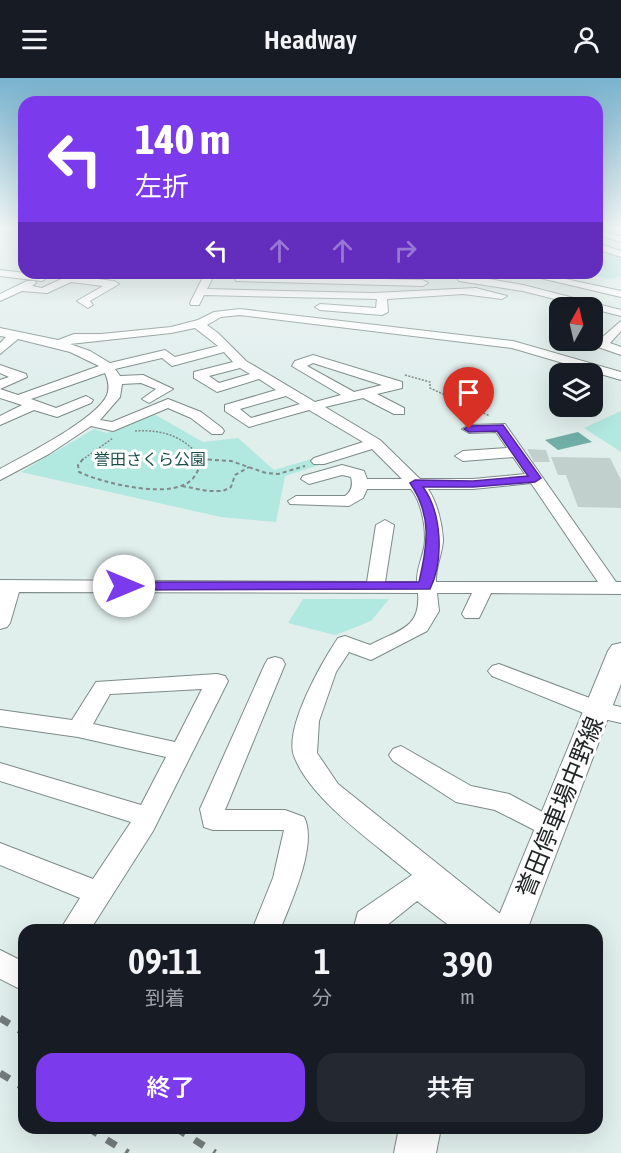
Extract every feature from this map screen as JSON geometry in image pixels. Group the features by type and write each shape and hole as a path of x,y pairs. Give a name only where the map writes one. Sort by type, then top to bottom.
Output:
{"main road":[{"name":"誉田停車場中野線","path":"512,924 552,829 610,713 621,651"},
{"path":"415,1153 419,1134"}],"street":[{"path":"3,294 40,279"},
{"path":"21,288 43,291 70,279 114,285 82,301 88,305"},
{"path":"207,279 196,304 228,306 232,312"},
{"path":"235,292 240,279"},
{"path":"321,279 427,283 502,296"},
{"path":"464,279 523,288 560,297"},
{"path":"556,279 621,294"},
{"path":"603,279 621,283"},
{"path":"200,292 297,295 297,303 338,310 382,312 382,296 412,296 427,283"},
{"path":"579,297 597,287"},
{"path":"603,308 621,313"},
{"path":"57,345 74,338 121,336 171,330 198,324 218,314 232,312 513,345 621,376"},
{"path":"198,324 242,364 375,443 415,483 427,499 434,540 425,586 429,611 420,627 371,653 345,643 326,672 308,722 305,754 329,791 492,924"},
{"path":"619,328 602,344 621,351"},
{"path":"171,330 203,354"},
{"path":"4,470 88,422 112,399 116,390 114,380 88,354 57,345 5,340"},
{"path":"5,340 41,354"},
{"path":"0,422 26,402 103,369 165,354 172,362 226,348"},
{"path":"287,391 230,408 249,423 312,406 359,395 397,385 313,359 298,364 298,366 359,395 399,411"},
{"path":"75,364 103,369"},
{"path":"242,364 199,375 217,388 260,375"},
{"path":"0,369 21,377 0,385"},
{"path":"114,380 143,379 166,389 149,399"},
{"path":"0,393 57,413 86,400"},
{"path":"88,422 113,427 168,403 196,415 217,431"},
{"path":"469,429 500,427 616,588"},
{"path":"319,461 375,443"},
{"path":"463,456 517,452"},
{"path":"296,501 349,501 357,495 361,484 358,474 350,471 309,479"},
{"path":"361,484 473,484 535,478"},
{"path":"375,587 385,525"},
{"path":"0,623 5,586 616,588"},
{"path":"472,614 485,586"},
{"path":"268,924 286,878 297,831 295,824 285,820 213,820 212,809 275,664"},
{"path":"499,671 610,713"},
{"path":"78,729 105,687 217,681 148,817 78,924"},
{"path":"0,718 78,729 182,752"},
{"path":"401,755 465,795 500,801 552,829"},
{"path":"0,772 148,817"},
{"path":"0,854 99,893"},
{"path":"375,924 417,885 469,924"},
{"path":"0,964 18,974"}],"path":[{"path":"398,373 430,382 430,388 479,408 500,427"},
{"path":"130,431 159,431 188,443 202,460 231,461 278,474 319,461"},
{"path":"120,434 85,457 78,465 79,472 151,490 182,486 223,491 231,487 235,475 249,467"},
{"path":"182,486 194,478 202,460"}],"green space":[{"path":"621,411 621,452 584,428"},
{"name":"誉田さくら公園","path":"152,413 203,442 238,438 274,470 315,458 322,464 285,476 276,522 221,517 21,472 94,429 107,433"},
{"path":"303,599 389,599 371,621 335,635 288,623"}],"water":[{"path":"578,432 592,442 558,450 545,440"}],"building":[{"path":"527,449 546,450 550,462 534,462"},
{"path":"551,457 610,458 621,480 621,508 578,507 566,475 558,475"}],"railway":[{"path":"0,1018 18,1029"},
{"path":"0,1073 18,1084"},
{"path":"98,1134 128,1153"},
{"path":"185,1134 215,1153"}],"route":[{"path":"124,586 425,586 434,540 427,499 415,483 473,484 535,478 500,427 469,429"}]}
